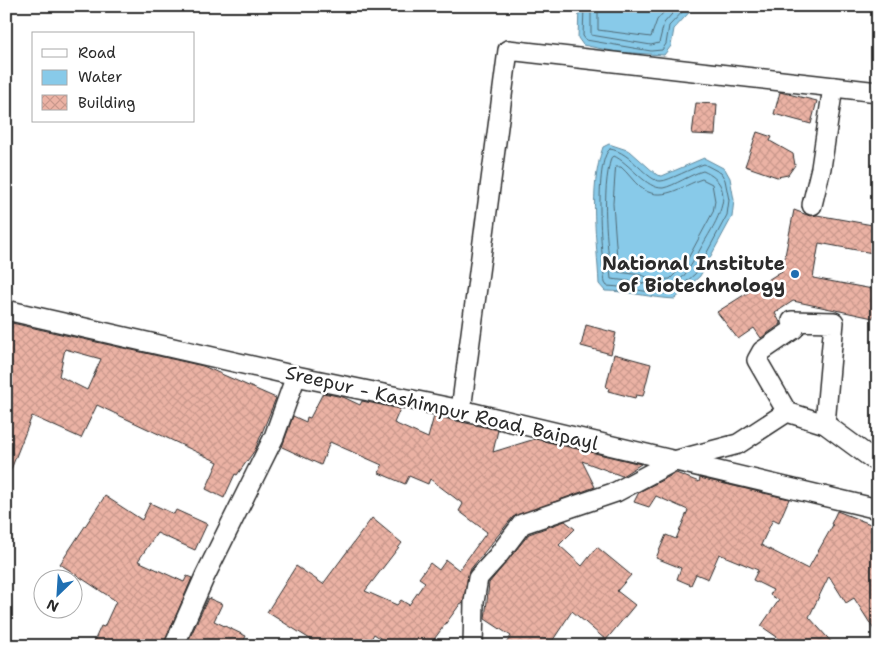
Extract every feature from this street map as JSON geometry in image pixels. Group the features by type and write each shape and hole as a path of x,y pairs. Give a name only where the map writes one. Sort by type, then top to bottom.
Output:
{"street":[{"path":"461,410 508,50 878,92"},
{"path":"812,205 821,168 833,87"},
{"name":"Sreepur - Kashimpur Road, Baipayl","path":"6,310 296,376 461,410 878,509"},
{"path":"825,424 834,322 792,321 794,329 762,352 756,360 787,412 825,424 878,463"},
{"path":"174,646 205,576 274,437 296,376"},
{"path":"473,646 474,602 478,578 522,524 616,492 674,461 738,444 787,412"}],"water":[{"path":"579,6 695,6 674,29 671,46 664,55 617,52 583,45 578,38"},
{"path":"609,144 630,151 657,175 662,176 704,158 725,169 730,178 734,200 732,217 700,276 675,299 605,291 599,284 595,215 596,181 603,147"}],"building":[{"path":"780,92 817,101 811,124 774,114"},
{"path":"696,103 717,104 715,135 692,134"},
{"path":"757,132 772,137 770,141 793,154 795,165 788,175 777,177 745,166"},
{"name":"National Institute of Biotechnology","path":"794,210 810,216 817,215 878,226 878,254 819,243 813,278 878,290 873,318 793,301 775,313 781,324 761,338 754,328 738,339 717,312 782,271"},
{"path":"12,323 203,366 276,398 255,450 237,475 235,474 224,498 206,489 218,462 97,405 81,438 32,416 6,482 6,351","holes":["65,349 101,359 87,390 59,376"]},
{"path":"586,325 616,333 611,354 581,346"},
{"path":"614,354 651,364 643,396 636,395 635,398 608,391 609,388 606,387"},
{"path":"323,393 343,397 360,405 362,401 400,409 394,423 428,438 434,416 498,430 493,452 535,439 641,464 622,476 582,461 595,487 513,517 469,571 463,604 461,603 429,646 392,646 374,634 367,646 321,646 267,612 296,566 323,584 372,518 402,543 365,591 397,605 401,600 409,605 425,582 419,578 430,563 439,570 446,560 459,570 487,532 459,511 463,504 430,479 428,484 409,476 405,484 379,473 382,465 330,442 321,465 282,447 293,416 306,422 307,417 310,418"},
{"path":"676,473 699,482 700,478 789,499 779,522 773,519 761,545 808,569 833,525 831,524 837,511 878,527 878,636 854,598 846,603 829,576 809,617 835,646 790,646 761,626 779,600 770,595 773,590 753,580 758,570 719,554 708,579 696,574 691,585 677,579 681,568 656,558 666,535 676,539 688,510 656,496 649,507 634,502 639,492"},
{"path":"105,496 142,520 150,503 174,514 176,510 207,524 195,550 157,533 138,561 184,582 187,576 192,578 163,646 92,646 101,626 104,627 116,601 82,579 82,570 69,570 60,564"},
{"path":"565,521 575,529 559,545 582,566 597,547 631,575 617,591 635,605 606,640 572,611 549,646 504,646 511,636 485,619 489,583 529,534"},
{"path":"208,598 222,604 214,621 246,636 241,646 186,646"}],"place":[{"name":"National Institute of Biotechnology","path":"795,274"}]}
